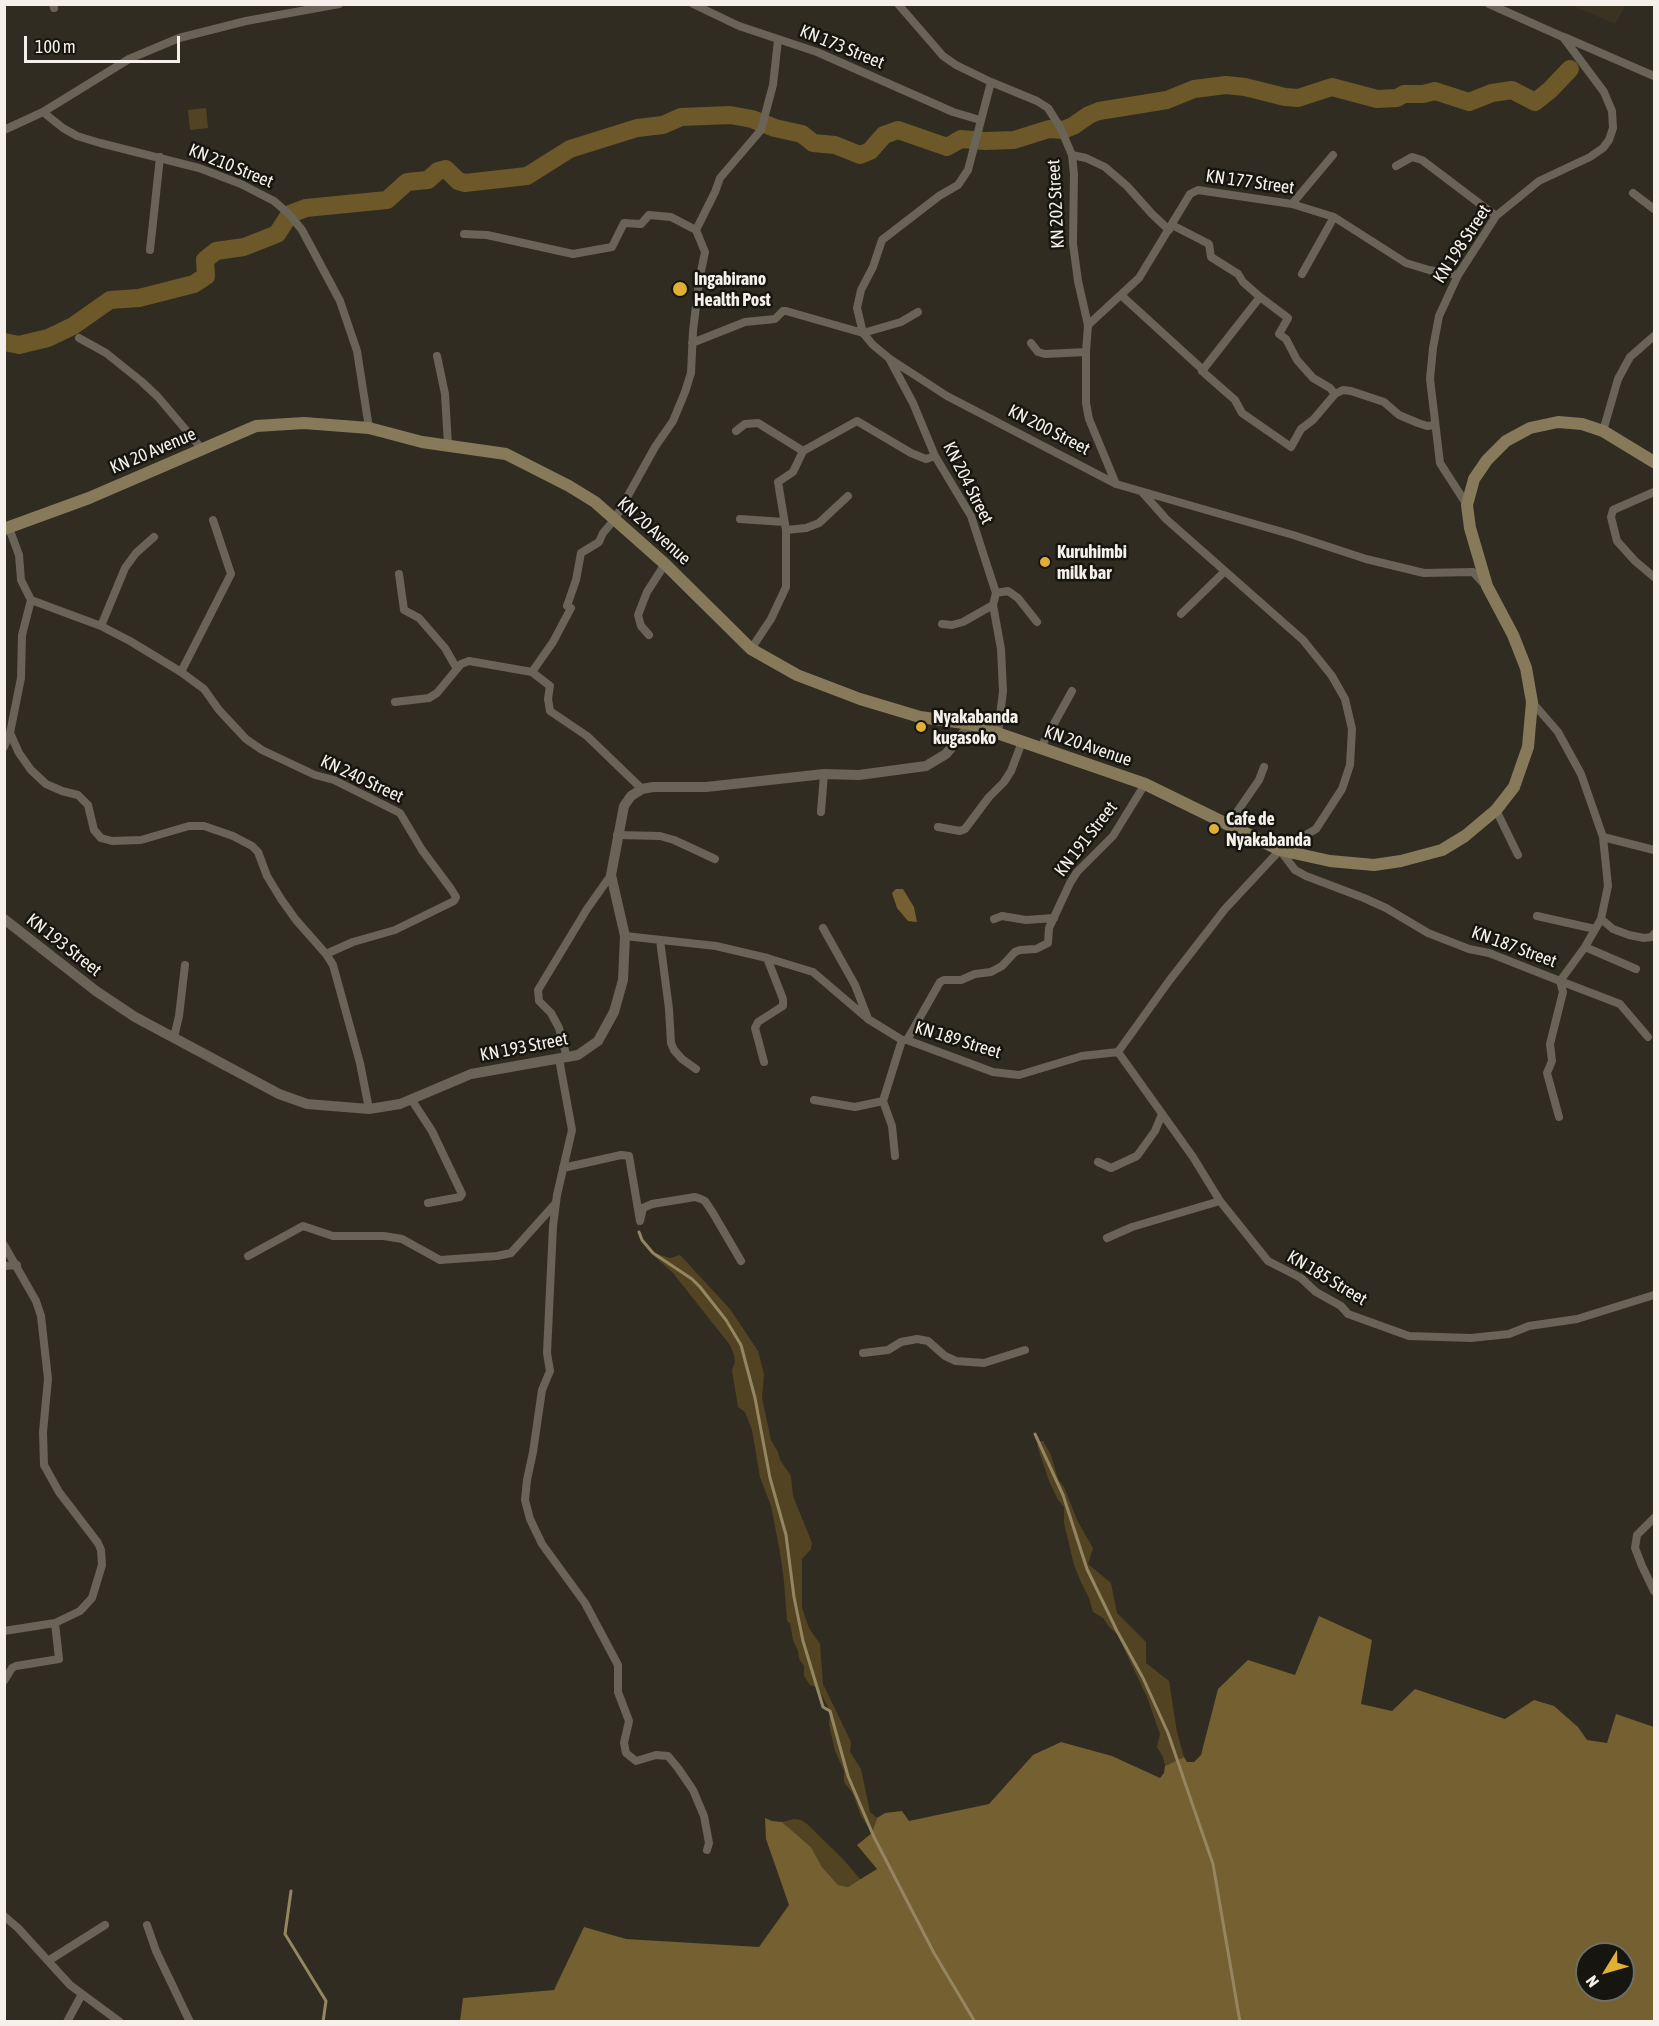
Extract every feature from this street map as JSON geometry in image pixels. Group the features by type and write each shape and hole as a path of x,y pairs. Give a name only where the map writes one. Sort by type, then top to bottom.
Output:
{"main road":[{"name":"KN 20 Avenue","path":"7,528 89,498 256,426 304,423 369,428 422,442 506,454 595,502 665,564 751,649 797,675 860,699 920,717 971,724 1145,784 1280,850 1330,861 1374,865 1401,861 1442,850 1465,836 1496,810 1514,787 1528,747 1532,702 1526,668 1513,635 1486,586 1470,528 1467,505 1474,479 1487,460 1506,441 1522,432 1558,422 1582,424 1603,432 1654,462"}],"street":[{"path":"4,130 43,112 129,59 179,38 246,21 339,4"},
{"name":"KN 173 Street","path":"693,4 739,27 817,52 953,112 980,120"},
{"name":"KN 202 Street","path":"898,4 943,56 956,65 1048,108 1072,155 1073,244 1088,325 1086,403 1089,419 1116,484"},
{"path":"1489,4 1654,76"},
{"name":"KN 198 Street","path":"1467,505 1440,463 1430,379 1439,316 1458,275 1496,216 1539,181 1590,157 1603,148 1613,128 1612,111 1604,93 1587,73 1563,37"},
{"path":"696,230 720,178 761,130 773,85 778,40"},
{"path":"862,333 857,308 861,290 873,267 882,240 939,196 958,185 968,170 992,82"},
{"name":"KN 210 Street","path":"43,112 77,136 200,168 241,184 274,201 289,214 302,230 340,302 357,351 369,428"},
{"path":"1292,204 1333,154"},
{"path":"1072,155 1105,167 1127,186 1152,214 1171,228 1209,243 1211,257 1238,274 1243,282 1260,297 1288,318 1279,334 1286,339 1292,353 1313,378 1330,388 1335,394"},
{"path":"150,250 160,157"},
{"path":"1396,166 1412,157 1422,160 1496,216"},
{"name":"KN 177 Street","path":"1088,325 1139,278 1190,194 1197,190 1292,204 1334,217 1406,263 1458,275"},
{"path":"1633,193 1654,209"},
{"path":"464,234 487,235 573,254 612,247 624,223 641,224 649,215 671,218 696,230 705,252 699,281 691,373 674,421 655,447 615,519 598,542 581,553 576,580 567,606 571,608 553,642 532,672"},
{"path":"1302,274 1334,217"},
{"path":"1122,296 1235,400 1242,413 1292,447 1301,429 1335,394 1343,390 1384,402 1399,415 1418,423 1427,426 1435,425"},
{"path":"1202,371 1260,297"},
{"path":"692,343 745,322 775,319 783,311 862,333 901,322 918,312"},
{"name":"KN 200 Street","path":"862,333 890,359 947,396 1116,484 1293,535 1366,559 1424,573 1473,572 1486,586"},
{"path":"1603,432 1618,379 1630,357 1654,336"},
{"path":"79,338 106,353 141,381 158,397 202,449"},
{"path":"1031,343 1038,352 1045,354 1086,352"},
{"path":"437,356 445,394 448,445"},
{"name":"KN 204 Street","path":"890,359 913,403 935,456 971,516 996,593"},
{"path":"751,649 771,619 786,587 785,526 777,482 793,472 803,451 857,421 911,453 926,459 935,456"},
{"path":"736,431 745,424 758,423 803,451"},
{"path":"1654,492 1613,510 1611,517 1617,541 1654,577"},
{"path":"1118,1052 1225,909 1280,850 1316,829 1342,789 1350,765 1352,729 1345,699 1332,676 1304,640 1166,519 1143,493"},
{"path":"740,519 785,526 819,523 848,496"},
{"path":"181,672 231,574 213,520"},
{"path":"4,747 10,733 21,678 22,635 31,600 21,580 19,555 7,528"},
{"path":"101,626 126,568 136,553 154,537"},
{"path":"649,635 641,626 638,615 647,592 665,564"},
{"path":"1181,614 1225,571"},
{"path":"399,574 404,610 418,618 445,648 457,669"},
{"path":"998,733 1003,691 1001,649 993,605 996,593 1008,591 1018,598 1037,622"},
{"name":"KN 240 Street","path":"31,600 101,626 181,672 204,688 219,710 262,750 315,775 341,784 400,813 422,850 456,897 454,901 395,930 353,942 326,954"},
{"path":"942,624 952,625 963,622 993,605"},
{"path":"395,702 429,698 437,693 461,664 469,661 532,672 550,686 548,699 550,711 586,736 642,789 706,787 824,774 858,775 926,766 946,754 971,724"},
{"path":"1040,749 1072,691"},
{"name":"KN 187 Street","path":"1280,850 1295,870 1306,876 1386,908 1428,933 1469,949 1489,953 1560,981 1585,947 1601,919 1608,886 1603,837 1581,774 1558,732 1532,702"},
{"path":"10,733 19,753 31,770 46,784 78,795 88,805 94,830 101,838 112,841 141,840 181,828 204,826 233,836 252,846 258,852 267,876 281,899 333,965 369,1109"},
{"path":"938,827 960,831 965,829 989,797 1004,782 1011,771 1022,742"},
{"path":"1228,825 1259,780 1264,767"},
{"path":"821,812 824,774"},
{"name":"KN 191 Street","path":"905,1040 940,982 961,980 975,974 991,972 1002,966 1015,952 1036,949 1048,943 1049,928 1077,872 1113,836 1145,784"},
{"name":"KN 193 Street","path":"4,919 96,991 135,1017 279,1094 307,1104 369,1109 400,1104 471,1074 578,1055 598,1041 614,1012 623,980 625,936 611,875 617,835 624,806 631,796 642,789"},
{"path":"1496,810 1518,855"},
{"path":"617,835 660,836 715,859"},
{"path":"1603,837 1654,850"},
{"path":"611,875 587,909 538,990 540,1001 551,1013 559,1028 572,1130 555,1204 552,1236 547,1353 550,1371 542,1390 533,1452 526,1480 525,1500 530,1519 542,1544 585,1604 618,1665 618,1692 629,1721 624,1743 626,1753 636,1761 656,1755 668,1756 693,1790 704,1816 709,1843 707,1850"},
{"path":"994,920 1002,916 1026,920 1054,918"},
{"path":"1537,916 1595,929"},
{"path":"1601,919 1613,929 1629,935 1644,938 1652,937 1654,934"},
{"path":"823,928 855,985 868,1019"},
{"name":"KN 189 Street","path":"625,936 716,946 813,972 868,1019 905,1040 993,1072 1019,1075 1082,1056 1118,1052"},
{"path":"660,940 671,1043 682,1059 696,1069"},
{"path":"1585,947 1636,969"},
{"path":"764,1062 755,1028 758,1022 783,1006 783,999 767,958"},
{"path":"174,1037 185,965"},
{"path":"1560,981 1620,1004 1648,1037"},
{"path":"1559,1117 1547,1073 1552,1061 1550,1044 1563,992 1560,981"},
{"path":"895,1156 892,1126 883,1101 905,1040"},
{"name":"KN 185 Street","path":"1118,1052 1193,1157 1220,1201 1268,1261 1301,1278 1316,1292 1341,1306 1348,1314 1409,1336 1471,1338 1509,1334 1529,1326 1577,1319 1654,1295"},
{"path":"411,1099 432,1131 462,1194 460,1197 428,1203"},
{"path":"814,1100 855,1107 883,1101"},
{"path":"1098,1162 1112,1167 1137,1155 1155,1131 1162,1114"},
{"path":"563,1168 621,1155 629,1156 640,1221 643,1208 652,1204 695,1197 701,1199 713,1213 741,1261"},
{"path":"1107,1238 1132,1227 1220,1201"},
{"path":"248,1256 303,1226 333,1236 384,1236 402,1239 440,1260 497,1256 511,1253 555,1204"},
{"path":"4,1245 36,1301 41,1316 48,1379 43,1432 44,1465 59,1492 98,1543 102,1565 88,1605 80,1611 54,1623 4,1631"},
{"path":"4,1266 17,1265"},
{"path":"863,1353 888,1350 901,1342 917,1339 928,1341 945,1356 956,1361 984,1363 1024,1350"},
{"path":"1654,1518 1637,1535 1635,1548 1654,1591"},
{"path":"4,1681 12,1668 16,1666 59,1659 54,1623"},
{"path":"4,1916 18,1928 70,1985 120,2022"},
{"path":"48,1961 105,1925"},
{"path":"147,1925 156,1951 190,2022"},
{"path":"67,2022 82,1994"}],"shaded area":[{"path":"1626,4 1615,24 1571,5"},
{"path":"206,108 208,128 190,130 188,110"},
{"path":"896,889 903,889 914,907 917,922 908,921 897,908 892,893"},
{"path":"657,1254 670,1258 680,1255 730,1309 758,1351 764,1374 762,1398 771,1440 780,1460 791,1476 793,1496 812,1543 811,1549 802,1559 802,1608 809,1628 820,1644 823,1684 851,1742 850,1752 861,1769 870,1812 877,1818 872,1833 861,1816 853,1794 844,1782 844,1771 835,1751 829,1724 830,1711 818,1688 810,1685 804,1676 804,1666 799,1659 790,1623 787,1621 780,1552 771,1506 760,1477 752,1430 745,1412 738,1407 732,1370 735,1362 734,1355 730,1345 673,1273 654,1256"},
{"path":"1043,1441 1051,1455 1058,1479 1093,1548 1088,1564 1111,1583 1117,1613 1146,1642 1146,1663 1169,1681 1177,1732 1184,1757 1165,1766 1157,1747 1160,1734 1147,1697 1117,1634 1103,1618 1093,1612 1074,1565 1064,1523 1064,1507 1049,1481 1037,1445"},
{"path":"1319,1616 1372,1640 1361,1704 1392,1711 1415,1689 1505,1719 1534,1700 1554,1706 1578,1727 1587,1740 1607,1743 1616,1714 1654,1727 1654,2021 460,2021 463,1998 554,1990 584,1927 626,1939 759,1947 789,1905 766,1839 765,1818 782,1822 811,1847 822,1867 838,1885 848,1887 877,1869 857,1845 872,1833 877,1818 885,1813 902,1811 909,1821 989,1804 1033,1755 1061,1742 1112,1756 1160,1778 1165,1766 1184,1757 1187,1762 1194,1762 1201,1755 1218,1689 1248,1660 1295,1675"},
{"path":"794,1819 807,1824 861,1880 848,1887 838,1885 822,1867 811,1847 782,1822"}],"waterway":[{"path":"4,342 19,345 48,338 73,326 110,300 139,298 194,284 206,276 205,260 216,251 244,247 277,234 290,214 306,208 387,200 407,182 428,180 438,171 446,169 458,181 465,183 527,176 570,149 637,128 663,125 681,117 730,115 752,119 775,128 802,134 813,143 835,145 860,155 870,151 884,135 898,130 947,147 961,139 1014,140 1049,129 1063,130 1099,111 1167,100 1194,89 1226,85 1298,98 1332,87 1377,99 1435,91 1469,102 1492,93 1512,90 1535,102 1570,69"},
{"path":"1200,88 1205,81"},
{"path":"639,1232 642,1240 653,1253 700,1287 726,1320 741,1345 755,1398 770,1478 786,1535 794,1597 803,1641 823,1707 830,1711 848,1776 874,1837 934,1953 975,2022"},
{"path":"1035,1434 1063,1495 1087,1569 1143,1678 1168,1733 1213,1864 1240,2022"},
{"path":"291,1891 285,1934 326,2001 323,2022"}],"place":[{"name":"Ingabirano Health Post","path":"680,289"},
{"name":"Kuruhimbi milk bar","path":"1045,562"},
{"name":"Nyakabanda kugasoko","path":"921,727"},
{"name":"Cafe de Nyakabanda","path":"1214,829"}]}
